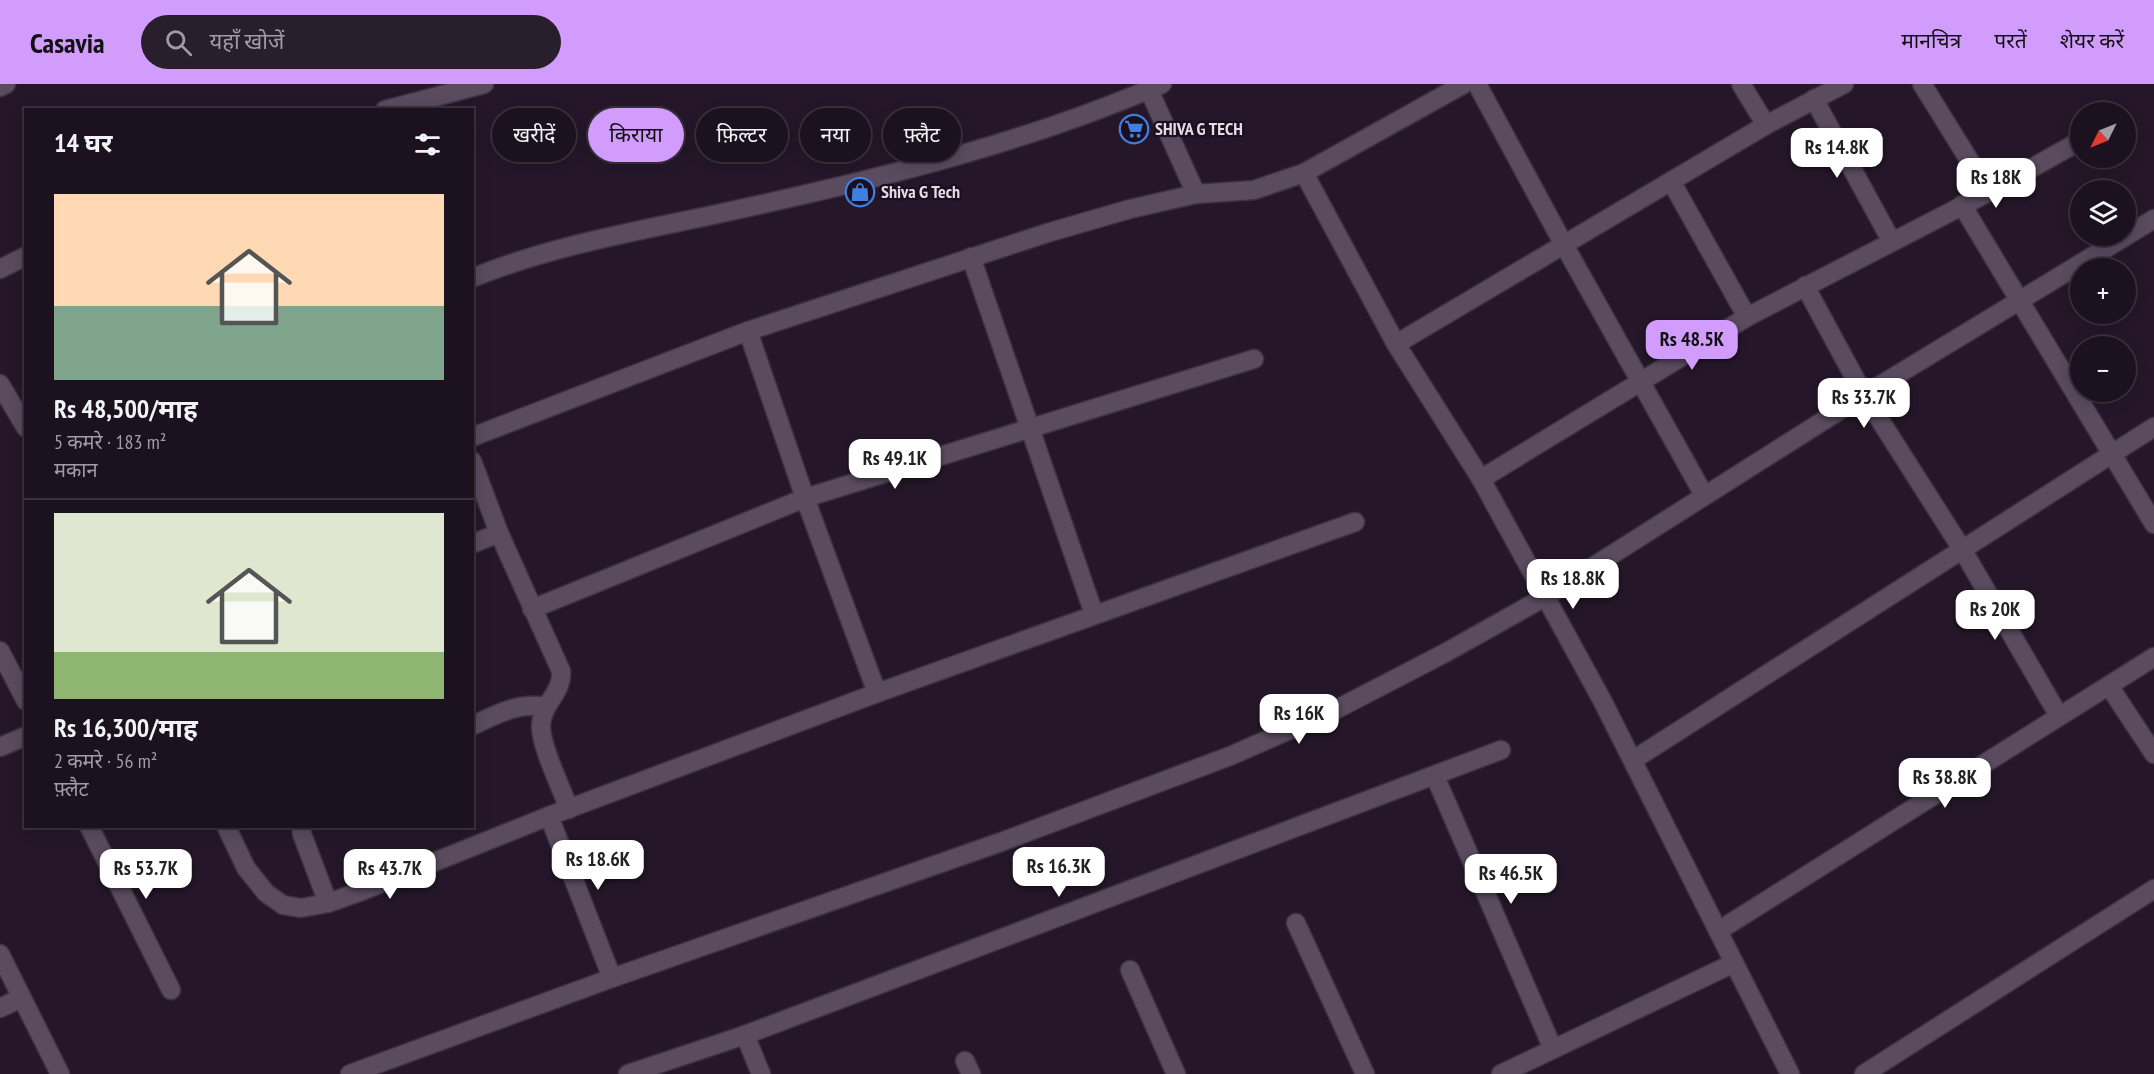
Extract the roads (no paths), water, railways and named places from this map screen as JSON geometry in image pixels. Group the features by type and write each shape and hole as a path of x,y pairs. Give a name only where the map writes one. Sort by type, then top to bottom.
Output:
{"street":[{"path":"0,87 6,84"},
{"path":"393,108 484,84"},
{"path":"474,436 748,331 1047,232 1196,194 1254,190 1304,173 1464,84"},
{"path":"1477,84 1704,495"},
{"path":"1741,84 1766,126"},
{"path":"1396,344 1671,180 1844,84"},
{"path":"1922,84 1989,192"},
{"path":"474,277 577,245 830,190 970,152 1090,113 1155,87 1196,194"},
{"path":"1814,99 1892,242"},
{"path":"1481,479 1747,317 1989,192 2070,147"},
{"path":"1304,173 1396,344 1481,479 1633,760 1790,1074"},
{"path":"1671,180 1747,317"},
{"path":"1962,205 2154,524"},
{"path":"350,1074 612,978 1001,842 1230,756 1337,709 1445,653 1545,597 1704,495 2154,219"},
{"path":"0,269 24,257"},
{"path":"971,257 1094,614"},
{"path":"1805,286 1864,396 1962,549 2059,716"},
{"path":"748,331 805,498 877,693"},
{"path":"532,609 805,498 1254,359"},
{"path":"0,384 24,425"},
{"path":"1633,760 2154,427"},
{"path":"474,466 499,533 561,670 562,681 546,707 541,726 544,743 569,809"},
{"path":"227,828 246,868 266,893 284,905 292,907 301,908 328,903 549,816 877,693 1355,522"},
{"path":"474,543 499,533"},
{"path":"0,651 24,697"},
{"path":"1718,931 2154,657"},
{"path":"2109,686 2154,754"},
{"path":"474,725 518,706 532,704 546,707"},
{"path":"0,747 24,737"},
{"path":"628,1074 746,1035 1501,750"},
{"path":"1435,776 1553,1049"},
{"path":"549,816 612,978"},
{"path":"90,828 171,990"},
{"path":"301,828 328,903"},
{"path":"1864,1074 2154,889"},
{"path":"1296,922 1365,1074"},
{"path":"0,954 60,1074"},
{"path":"1501,1074 1734,963"},
{"path":"1130,970 1176,1074"},
{"path":"0,1008 21,998"},
{"path":"746,1035 761,1074"}],"place":[{"name":"SHIVA G TECH","path":"1134,129"},
{"name":"Shiva G Tech","path":"860,192"}]}
